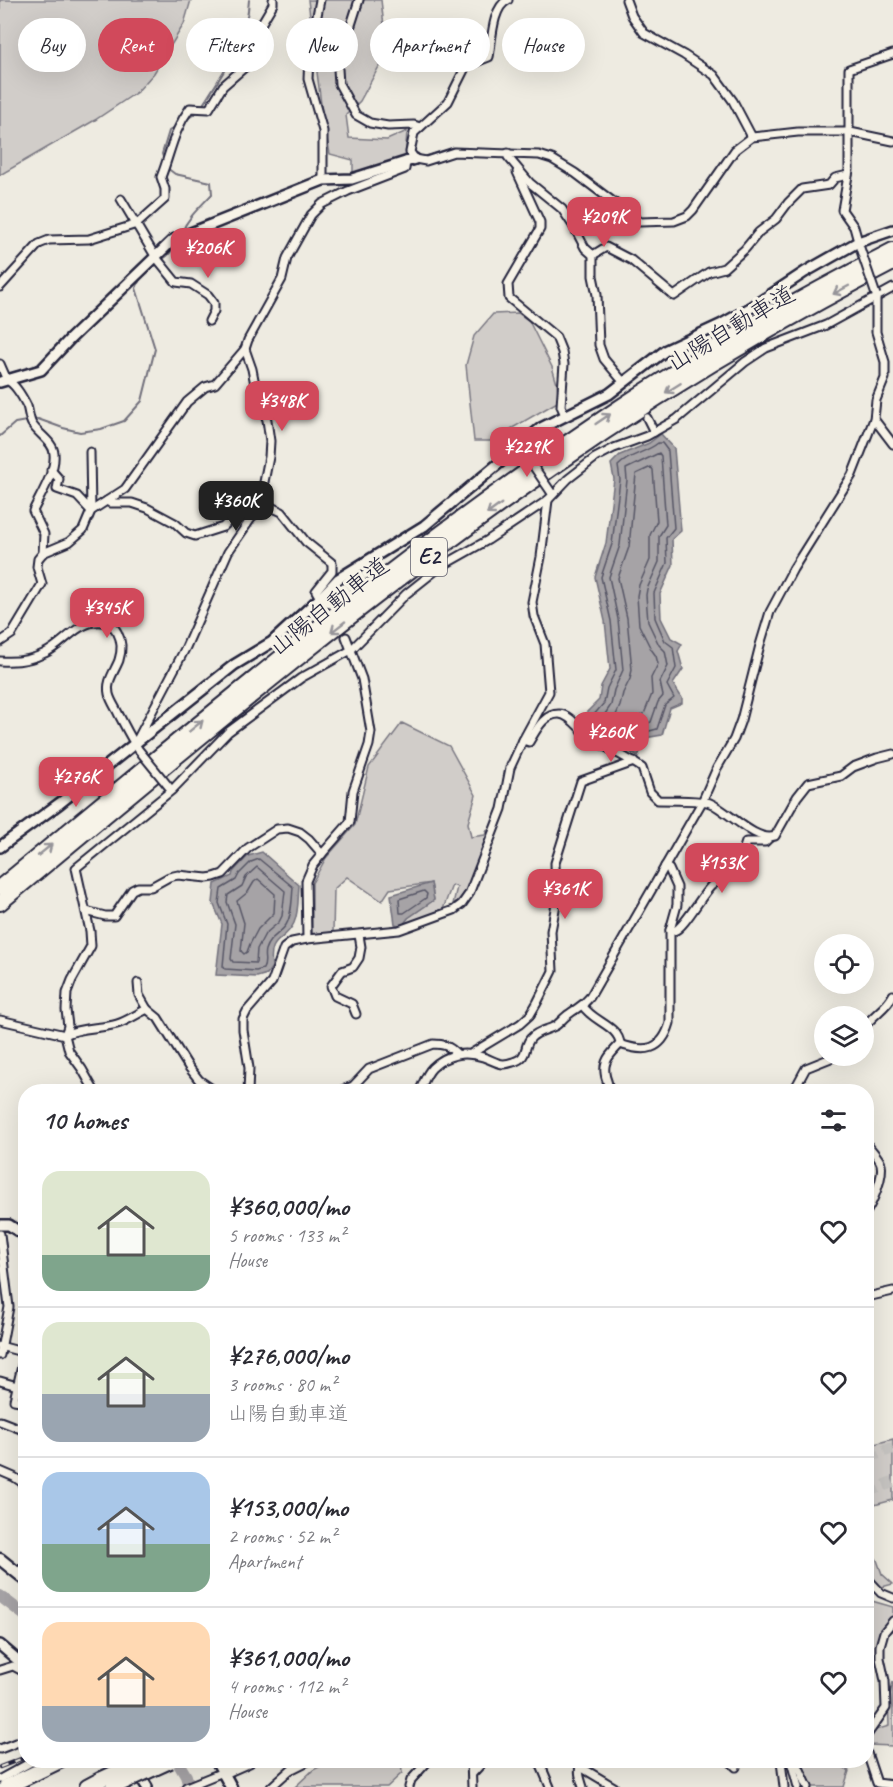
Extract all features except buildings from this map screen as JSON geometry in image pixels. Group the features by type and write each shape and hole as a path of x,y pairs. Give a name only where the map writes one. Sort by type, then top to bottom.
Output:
{"highway":[{"name":"山陽自動車道","path":"0,887 323,623 406,559 544,459 703,355 774,313 893,250"},
{"name":"山陽自動車道","path":"0,903 331,632 550,468 709,365 780,323 893,263"},
{"path":"6,1787 45,1768"},
{"path":"109,1784 131,1768"},
{"path":"87,1787 109,1784 151,1768"}],"main road":[{"path":"0,1559 18,1574"},
{"path":"217,1770 231,1787"}],"street":[{"path":"0,286 39,244 49,240 89,239 137,224 165,199 161,177 174,137 184,116 190,108 209,109 223,86 246,66 260,26 273,0"},
{"path":"320,0 309,57 308,79 323,131 323,180"},
{"path":"359,0 351,25 336,54 339,84 356,115 370,123 420,127"},
{"path":"91,511 124,489 188,402 205,387 215,384 245,349 282,279 287,258 311,215 322,204 348,191 405,169 410,160 414,133 448,102 466,66 489,57 496,11 503,2 508,0"},
{"path":"626,0 632,16 644,33 714,75 733,101 752,137"},
{"path":"423,1084 431,1069 441,1060 457,1054 472,1053 500,1065 516,1062 525,1055 528,1040 540,1030 554,1026 572,1011 583,1006 702,802 717,768 734,739 770,612 793,569 852,475 874,419 876,400 885,378 885,362 876,332 876,296 854,227 842,210 848,175 849,69 893,54"},
{"path":"3,381 41,370 173,240 323,180 352,179 410,160 426,161 454,152 538,155 552,159 575,173 640,222 674,221 687,216 693,210 735,150 752,137 798,132 849,132 893,141"},
{"path":"508,153 508,157 530,183 562,209 585,248 593,255 599,345 604,359 620,378"},
{"path":"518,170 540,222 540,229 508,284 509,298 556,337 564,364 561,406 565,415"},
{"path":"593,255 606,247 631,260 674,296 709,272 723,268 745,249 759,232 776,219 788,202 802,189 829,185 835,178 848,175"},
{"path":"121,199 155,256 176,282 191,284 208,295 214,303 214,311 209,321"},
{"path":"0,847 136,747 234,666 272,642 338,579 424,526 521,448 541,428 609,394 666,350 722,324 805,272 893,230"},
{"path":"90,1084 69,1051 65,1035 68,1026 67,993 91,946 90,931 76,868 170,789 228,732 301,678 351,650 406,594 440,567 488,540 551,495 595,458 654,432 677,419 745,362 766,348 826,325 893,288"},
{"path":"136,747 186,647 228,552 259,507 270,441 267,420 257,395 245,349"},
{"path":"0,364 3,381"},
{"path":"0,642 12,634 42,584 37,567 43,553 44,534 33,511 46,485 55,456 53,448 31,423 27,406 11,382 3,381"},
{"path":"647,418 654,432"},
{"path":"874,419 893,444"},
{"path":"248,1084 249,1068 243,1019 272,982 284,948 292,942 307,939 399,930 454,910 462,904 468,894 502,809 510,768 549,692 545,644 534,616 532,602 551,495 521,448"},
{"path":"43,553 69,542 83,530 91,511 90,452"},
{"path":"51,470 59,479 57,489 77,496 91,511"},
{"path":"107,501 132,503 147,508 175,523 186,534 195,536 223,527 237,514 259,507 272,507 282,512 306,542 332,563 332,571 315,591 320,598 330,604"},
{"path":"0,661 14,662 45,654 85,624 107,622 114,626 119,635 121,648 120,659 109,682 108,693 136,747 170,789"},
{"path":"307,939 306,881 313,866 350,822 353,791 369,745 371,732 362,679 346,638"},
{"path":"523,740 529,742 543,721 550,716 559,714 566,716 587,735 642,768 650,792 658,800 708,801 759,836 770,838"},
{"path":"670,930 680,929 690,912 712,885 736,871 746,842 765,842 774,836 796,797 808,783 841,776 852,767 893,754"},
{"path":"472,1053 520,1024 530,1015 553,971 550,931 556,904 555,862 581,781 634,762"},
{"path":"86,911 114,916 132,890 138,887 151,887 178,874 207,878 223,874 248,848 277,829 288,828 300,832 322,854"},
{"path":"620,1044 632,1048 648,1049 660,1044 670,1023 670,930 677,905 677,887 669,869 665,866"},
{"path":"356,1014 352,1004 335,996 331,986 342,971 353,967 359,958 361,947 359,935"},
{"path":"138,983 139,995 147,1009 158,1018 188,1066 205,1084"},
{"path":"874,1016 885,1008 893,994"},
{"path":"583,1006 588,1014 620,1038 620,1044 605,1060 605,1074 609,1084"},
{"path":"0,1020 65,1035 72,1031 96,1029 120,1023 147,1009"},
{"path":"355,1084 369,1069 433,1044 443,1044 457,1054"},
{"path":"797,1084 806,1068 814,1065"},
{"path":"874,1154 881,1163 881,1175 874,1196"},
{"path":"0,1225 9,1225 18,1231"},
{"path":"0,1234 9,1307 0,1355"},
{"path":"874,1295 893,1291"},
{"path":"0,1314 3,1318 0,1332"},
{"path":"1,1346 18,1351"},
{"path":"0,1381 17,1386"},
{"path":"18,1382 14,1400 18,1401"},
{"path":"0,1421 18,1428"},
{"path":"0,1471 18,1480"},
{"path":"874,1586 881,1593 893,1598"},
{"path":"874,1725 886,1708 880,1646 884,1632 893,1621"},
{"path":"0,1645 18,1660"},
{"path":"0,1670 13,1666 18,1669"},
{"path":"0,1749 18,1742"},
{"path":"0,1779 20,1768"},
{"path":"135,1768 147,1787"},
{"path":"271,1787 294,1768"},
{"path":"409,1787 411,1780 422,1768"},
{"path":"470,1786 472,1768"},
{"path":"472,1774 478,1768"},
{"path":"542,1768 550,1787"},
{"path":"580,1768 583,1787"},
{"path":"587,1768 614,1787"},
{"path":"782,1768 784,1787"},
{"path":"793,1768 798,1787"},
{"path":"799,1768 808,1787"},
{"path":"871,1768 876,1785 893,1785"},
{"path":"186,1787 217,1770"}],"shaded area":[{"path":"0,0 191,0 184,24 174,40 174,18 98,18 98,72 154,73 137,92 95,120 0,175"},
{"path":"308,0 381,0 383,18 370,18 370,72 376,72 360,101 346,115 349,138 387,140 407,131 405,159 353,174 353,160 330,154 317,72 358,72 358,18 310,18"},
{"path":"518,313 529,321 552,367 559,401 490,441 474,441 466,365 474,336 493,314"},
{"path":"402,723 449,746 476,795 468,823 471,837 485,835 487,830 489,832 475,871 465,891 453,904 457,887 452,885 442,912 402,926 408,918 434,900 431,883 390,889 382,901 347,877 334,889 333,932 312,935 312,883 326,858 355,825 369,767"},
{"path":"893,1439 893,1500 874,1505 874,1444"},
{"path":"874,1555 882,1574 893,1584 874,1589"},
{"path":"874,1602 893,1607 893,1630 886,1635 877,1662 874,1663"},
{"path":"893,1682 893,1746 874,1745 874,1730 889,1726 890,1693"},
{"path":"317,1768 402,1768 402,1773 387,1787 295,1787"},
{"path":"798,1768 844,1768 849,1771 844,1787 801,1787"}],"water":[{"path":"661,434 674,448 681,531 672,539 673,565 660,594 661,618 671,638 682,644 678,651 683,669 673,684 682,698 682,703 670,708 662,735 645,738 638,757 589,725 584,715 599,700 601,686 610,669 605,621 595,577 606,543 614,479 611,464 620,455 649,443"},
{"path":"262,852 299,885 296,919 290,930 272,950 272,967 267,974 257,977 216,975 222,924 213,903 215,884 232,876 248,856"},
{"path":"431,883 434,900 408,918 402,926 395,924 391,895"}],"waterway":[{"path":"202,106 233,56 244,28 249,0"},
{"path":"184,121 199,111"},
{"path":"164,160 162,154 169,131 176,126"},
{"path":"167,168 175,174 211,182 212,194 191,217 182,232"},
{"path":"0,436 15,423 38,419 80,432 101,429 124,421 142,401 155,349 136,288 142,275 167,256 180,241"},
{"path":"0,1596 18,1610"},
{"path":"181,1768 189,1787"}],"tunnel":[{"path":"874,1455 893,1448"},
{"path":"874,1489 893,1482"}],"railway":[{"path":"0,1767 18,1760"}]}
